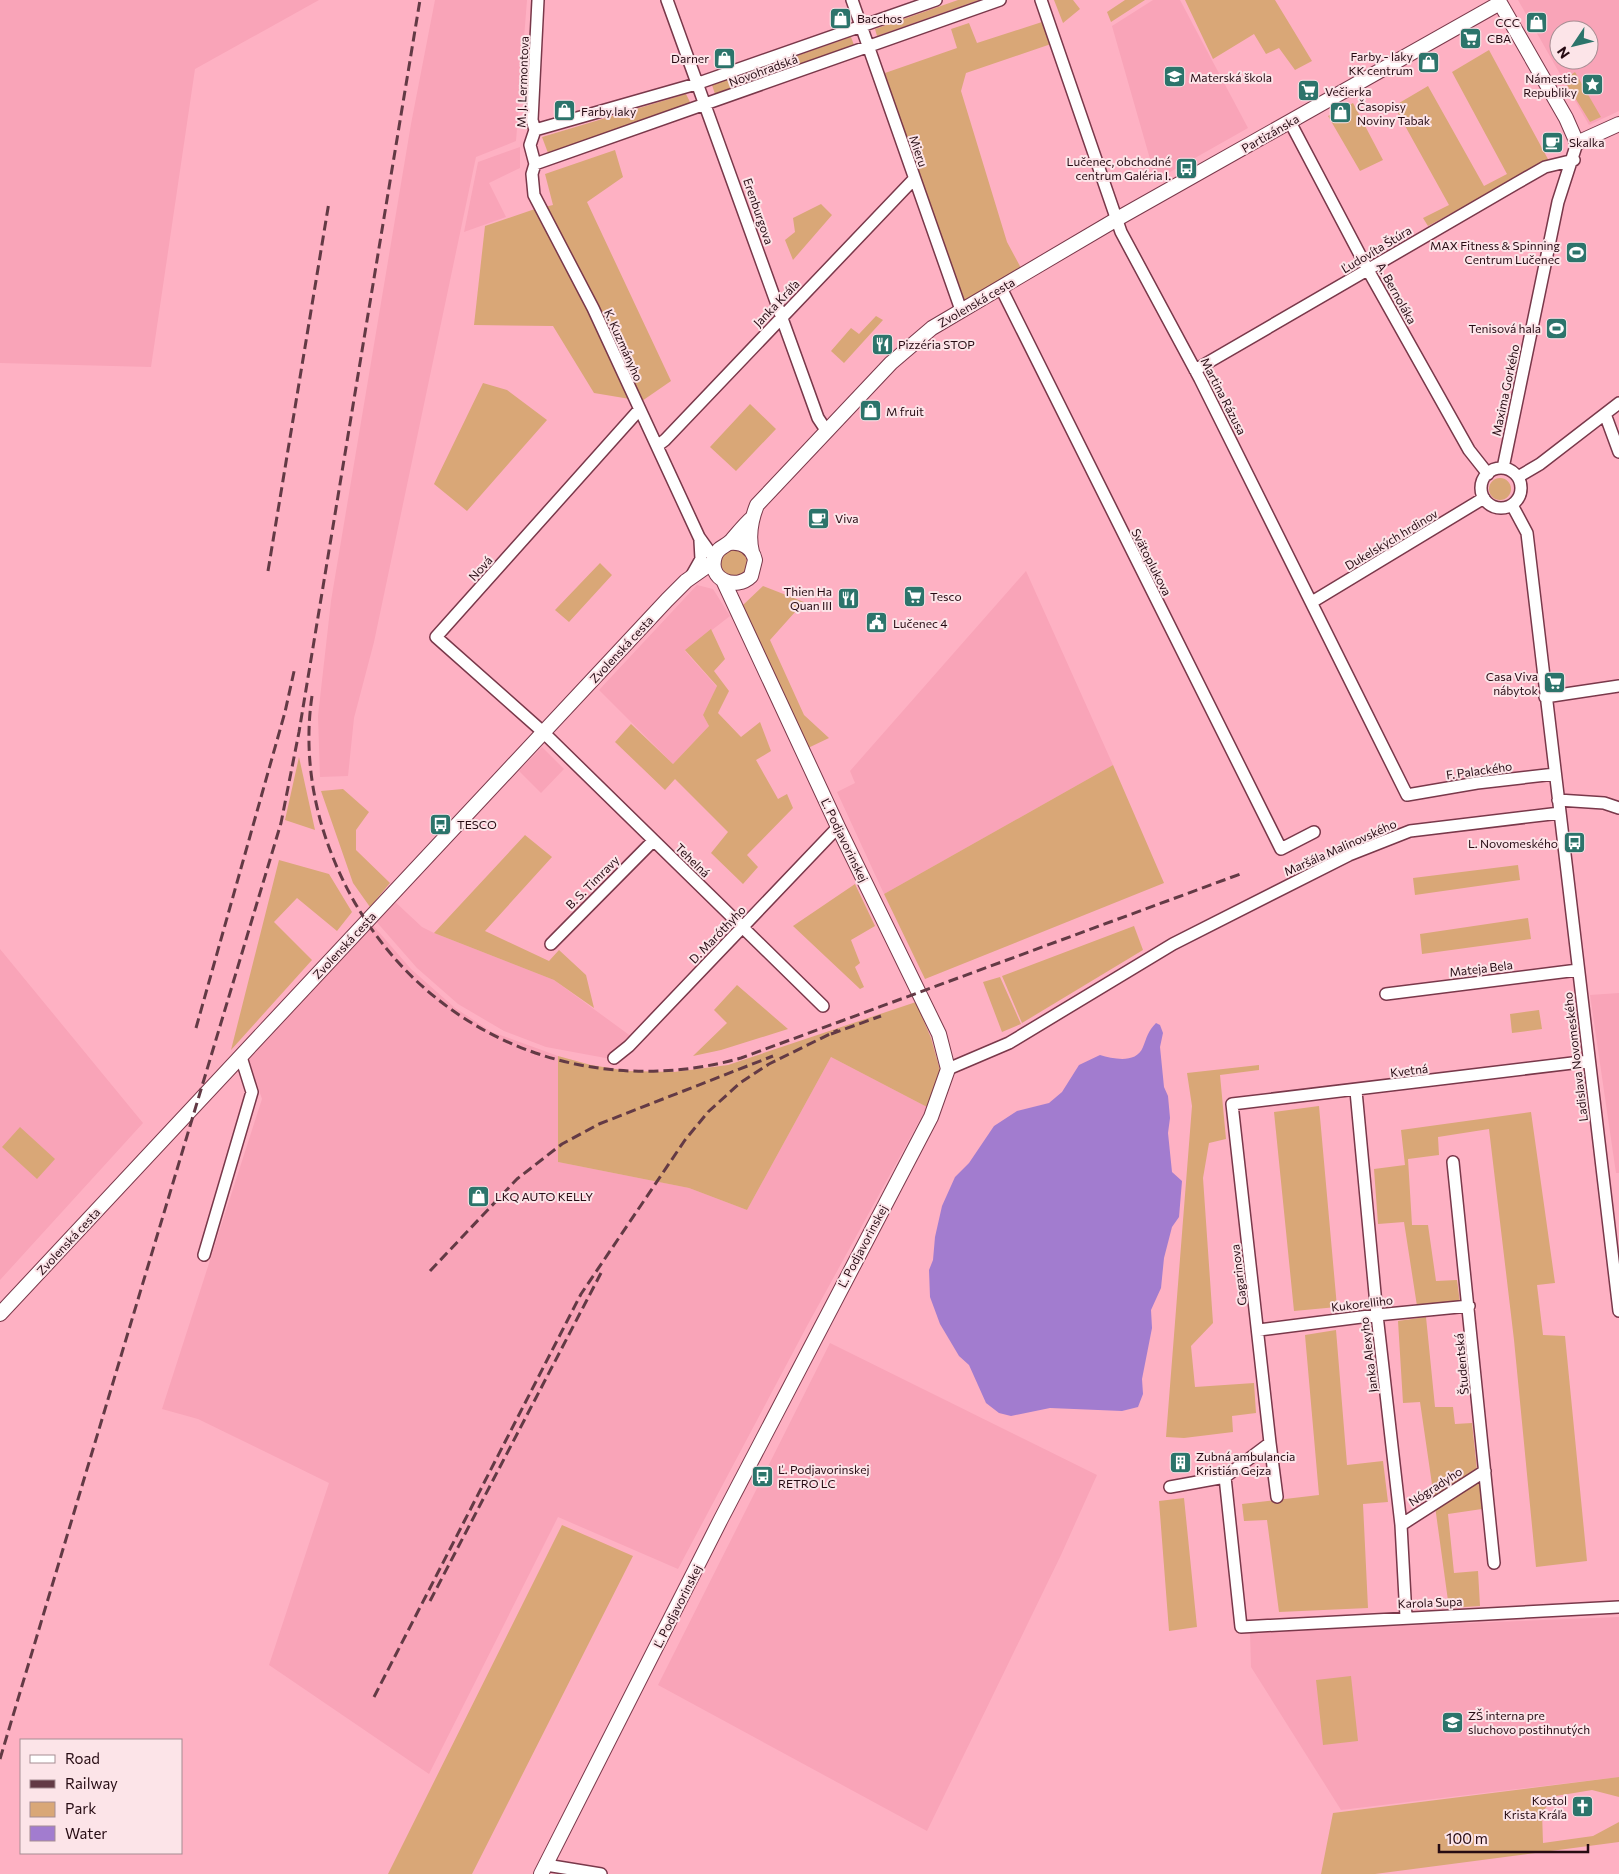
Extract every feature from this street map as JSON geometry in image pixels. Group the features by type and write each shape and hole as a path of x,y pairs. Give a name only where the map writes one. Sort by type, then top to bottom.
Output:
{"street":[{"name":"M. J. Lermontova","path":"535,164 530,145 535,130 532,120 538,0"},
{"name":"Erenburgova","path":"666,0 732,176 818,418 826,430"},
{"name":"Mieru","path":"852,0 961,310"},
{"name":"Novohradská","path":"535,130 696,84 936,0"},
{"name":"Novohradská","path":"535,164 1000,0"},
{"name":"Martina Rázusa","path":"1041,0 1122,232 1195,370 1408,795"},
{"name":"Partizánska","path":"1117,219 1499,2"},
{"path":"1499,2 1566,118 1578,143 1619,124"},
{"name":"A. Bernoláka","path":"1290,122 1368,270 1469,450 1488,474"},
{"name":"Maxima Gorkého","path":"1503,468 1558,202 1565,178 1574,160 1578,143"},
{"name":"Ľudovíta Štúra","path":"1195,370 1545,167 1574,160"},
{"name":"K. Kuzmányho","path":"535,164 532,174 534,195 593,308 638,410 699,537 714,560"},
{"name":"Janka Kráľa","path":"656,446 665,440 914,179"},
{"name":"Zvolenská cesta","path":"742,582 754,571 755,560 750,538 752,518 757,505 826,430 912,342 961,310 1117,219"},
{"name":"Svätoplukova","path":"1000,288 1281,848 1314,832"},
{"path":"1518,477 1540,464 1619,403"},
{"name":"Nová","path":"543,732 436,638 638,410"},
{"path":"1605,414 1619,452"},
{"path":"1503,468 1512,471 1518,477 1521,492 1512,505 1496,507 1484,498 1482,485 1488,474 1503,468"},
{"name":"Dukelských hrdinov","path":"1312,602 1484,498"},
{"path":"1512,505 1527,533 1558,800 1604,803 1619,808"},
{"name":"Zvolenská cesta","path":"0,1314 667,600 690,578 714,560 726,544 752,518"},
{"path":"699,537 726,544 742,544 752,552"},
{"name":"K. Kuzmányho","path":"690,578 701,559 699,537"},
{"path":"714,560 721,578"},
{"path":"690,578 721,578 732,584 742,582 736,609"},
{"name":"Ľ. Podjavorinskej","path":"543,1870 704,1552 930,1117 948,1069 939,1034 928,1009 838,827 721,578"},
{"path":"1545,697 1619,686"},
{"name":"Tehelná","path":"543,732 823,1006"},
{"name":"F. Palackého","path":"1408,795 1477,783 1554,774"},
{"name":"Ladislava Novomeského","path":"1558,800 1589,1061 1613,1216 1619,1311"},
{"name":"Maršála Malinovského","path":"948,1069 1009,1043 1173,944 1333,862 1395,836 1436,827 1560,813"},
{"name":"D. Maróthyho","path":"614,1058 629,1046 838,827"},
{"name":"B. S. Timravy","path":"551,944 653,841"},
{"name":"Mateja Bela","path":"1386,994 1578,970"},
{"path":"204,1255 252,1092 241,1057"},
{"name":"Kvetná","path":"1232,1104 1589,1061"},
{"name":"Janka Alexyho","path":"1356,1090 1377,1315 1401,1525 1406,1617"},
{"name":"Gagarinova","path":"1232,1104 1277,1497"},
{"name":"Študentská","path":"1453,1162 1494,1563"},
{"name":"Kukorelliho","path":"1258,1330 1469,1306"},
{"path":"1170,1487 1225,1477 1270,1443"},
{"name":"Nógradyho","path":"1401,1525 1485,1471"},
{"name":"Karola Supa","path":"1225,1477 1241,1627 1619,1607"},
{"path":"543,1870 600,1874"}],"shaded area":[{"path":"0,0 319,0 195,69 151,367 0,363"},
{"path":"435,0 527,0 516,141 476,157 374,642 354,718 348,776 320,777 318,716 331,601 411,124"},
{"name":"Materská škola","path":"1153,0 1180,0 1248,128 1156,180 1112,26"},
{"name":"Námestie Republiky","path":"1518,0 1619,0 1619,111 1589,125 1558,70 1599,70 1599,20 1549,20 1549,55"},
{"path":"520,147 520,168 489,183 506,217 464,232 478,162"},
{"path":"1026,571 1113,765 884,894 837,792 855,783 850,771"},
{"path":"697,585 713,589 730,616 685,651 717,687 703,715 709,726 673,764 599,690"},
{"path":"542,747 564,769 541,793 519,771"},
{"path":"392,899 422,927 434,933 554,980 632,1037 611,1059 546,1047 504,1031 458,1004 417,968 374,919"},
{"path":"371,923 411,969 455,1008 492,1032 558,1056 558,1162 689,1188 747,1210 831,1057 927,1107 807,1326 678,1569 558,1517 429,1774 269,1665 329,1483 198,1419 162,1409 262,1099 247,1055"},
{"path":"0,949 143,1123 0,1280"},
{"path":"1619,993 1619,1173 1616,1173 1590,995"},
{"path":"830,1343 1097,1475 1061,1555 927,1831 658,1685"},
{"name":"ZŠ interna pre sluchovo postihnutých","path":"1619,1617 1619,1777 1341,1810 1251,1667 1250,1632"}],"green space":[{"path":"958,0 979,0 877,36 875,29"},
{"path":"1054,0 1073,0 1080,9 1063,23"},
{"path":"1125,0 1145,0 1111,22 1107,12"},
{"path":"1185,0 1275,0 1312,61 1295,70 1279,48 1266,54 1254,34 1213,59"},
{"path":"1042,22 1051,44 966,73 961,91 1007,242 1021,268 957,306 885,73 957,48 951,29 969,23 977,43"},
{"path":"851,37 854,45 715,94 712,85"},
{"path":"1489,50 1549,161 1428,226 1423,218 1449,205 1394,106 1428,86 1484,186 1507,174 1452,72"},
{"path":"1575,72 1601,117 1590,122 1564,80"},
{"path":"686,94 691,104 548,153 542,137"},
{"path":"1353,103 1383,160 1360,171 1328,116"},
{"path":"615,150 623,177 587,202 671,381 642,401 594,393 553,326 474,325 485,226 553,205 545,174"},
{"path":"821,204 832,215 793,260 785,240 795,232 793,218"},
{"path":"876,316 883,320 844,363 831,351 851,328 859,334"},
{"path":"483,383 507,390 547,420 467,511 434,484"},
{"path":"750,404 776,429 736,471 710,447"},
{"path":"1500,478 1508,481 1511,489 1508,497 1500,500 1492,497 1489,489 1492,481"},
{"path":"734,550 743,554 747,563 743,572 734,576 725,572 721,563 725,554"},
{"path":"600,563 612,575 569,622 555,610"},
{"path":"763,586 804,602 770,640 804,715 829,738 808,748 750,628 743,605"},
{"path":"711,629 725,659 714,671 729,691 718,713 741,737 760,722 771,751 756,760 778,799 787,794 793,808 747,855 758,867 743,884 711,853 728,832 675,779 665,790 615,742 631,724 673,764 709,726 703,715 717,686 685,650"},
{"path":"299,757 315,830 285,820"},
{"path":"1113,765 1164,883 925,979 884,894"},
{"path":"343,789 369,812 356,830 356,850 390,883 370,907 353,883 321,791"},
{"path":"525,835 552,857 485,931 549,961 559,950 586,975 594,1008 554,980 434,933"},
{"path":"279,860 329,874 352,912 337,931 297,898 274,922 312,960 231,1050"},
{"path":"1518,865 1520,880 1415,895 1413,878"},
{"path":"855,884 875,926 851,940 860,963 855,967 864,987 860,989 793,926"},
{"path":"1528,918 1531,939 1422,954 1420,934"},
{"path":"1134,926 1143,950 1022,1023 1002,976"},
{"path":"1000,977 1021,1024 1002,1032 983,982"},
{"path":"737,985 788,1029 721,1050 693,1056 727,1023 714,1010"},
{"path":"916,1002 931,1038 940,1070 927,1107 831,1057 747,1210 689,1188 558,1162 558,1056 591,1065 628,1071 674,1072 728,1065"},
{"path":"1539,1010 1542,1029 1512,1033 1510,1014"},
{"path":"1259,1065 1259,1070 1220,1075 1226,1139 1209,1143 1203,1178 1213,1323 1191,1346 1195,1387 1254,1383 1256,1413 1232,1416 1233,1432 1184,1438 1166,1437 1192,1106 1187,1073"},
{"path":"1319,1106 1337,1307 1294,1311 1274,1112"},
{"path":"1531,1112 1555,1283 1537,1285 1543,1335 1565,1336 1587,1561 1536,1567 1514,1340 1489,1129 1438,1137 1439,1155 1408,1159 1412,1225 1428,1225 1436,1281 1457,1280 1460,1303 1417,1306 1404,1222 1378,1224 1374,1169 1405,1165 1401,1130"},
{"path":"20,1127 55,1159 37,1179 2,1147"},
{"path":"1426,1317 1435,1407 1453,1407 1455,1424 1472,1423 1477,1470 1434,1498 1420,1402 1403,1403 1398,1321"},
{"path":"1336,1330 1347,1465 1383,1461 1388,1502 1363,1504 1368,1608 1279,1612 1267,1520 1244,1521 1242,1504 1319,1495 1305,1335"},
{"path":"1481,1479 1482,1509 1448,1514 1454,1573 1478,1571 1480,1606 1449,1608 1435,1506"},
{"path":"1184,1498 1197,1627 1169,1631 1159,1501"},
{"path":"562,1525 633,1556 472,1874 388,1874"},
{"path":"1351,1676 1358,1741 1323,1745 1316,1680"},
{"path":"1619,1777 1619,1797 1592,1790 1556,1796 1542,1812 1543,1843 1593,1836 1619,1822 1619,1842 1375,1874 1321,1874 1333,1813"}],"water":[{"path":"1156,1023 1160,1025 1163,1033 1160,1047 1164,1087 1168,1096 1170,1118 1168,1133 1172,1172 1182,1181 1179,1217 1172,1227 1164,1258 1161,1288 1151,1310 1152,1328 1142,1379 1143,1394 1138,1407 1122,1411 1050,1408 1011,1416 999,1413 986,1403 969,1365 959,1356 940,1324 930,1297 929,1270 933,1260 935,1237 942,1206 955,1177 969,1163 994,1126 1017,1111 1049,1103 1062,1092 1079,1065 1100,1055 1118,1059 1135,1056 1140,1052 1149,1031"}],"railway":[{"path":"0,1759 281,823 299,732 420,0"},
{"path":"268,571 329,202"},
{"path":"196,1028 285,712 295,667"},
{"path":"312,696 309,736 310,756 319,817 332,855 361,913 399,964 445,1005 497,1037 554,1059 614,1070 677,1070 741,1058 1243,873"},
{"path":"831,1034 881,1016"},
{"path":"374,1697 581,1294 685,1140 708,1112 740,1083 769,1064 838,1030"},
{"path":"430,1271 517,1179 562,1144 599,1124 773,1056"},
{"path":"430,1601 601,1273"}],"place":[{"name":"Bacchos","path":"841,18"},
{"name":"CCC","path":"1536,22"},
{"name":"CBA","path":"1471,38"},
{"name":"Darner","path":"725,58"},
{"name":"Farby - laky KK centrum","path":"1429,63"},
{"name":"Materská škola","path":"1174,77"},
{"name":"Námestie Republiky","path":"1593,85"},
{"name":"Večierka","path":"1309,91"},
{"name":"Farby laky","path":"565,111"},
{"name":"Časopisy Noviny Tabak","path":"1341,113"},
{"name":"Skalka","path":"1553,142"},
{"name":"Lučenec, obchodné centrum Galéria I.","path":"1187,168"},
{"name":"MAX Fitness & Spinning Centrum Lučenec","path":"1576,252"},
{"name":"Tenisová hala","path":"1557,328"},
{"name":"Pizzéria STOP","path":"882,344"},
{"name":"M fruit","path":"870,411"},
{"name":"Viva","path":"819,518"},
{"name":"Tesco","path":"914,596"},
{"name":"Thien Ha Quan III","path":"848,598"},
{"name":"Lučenec 4","path":"877,623"},
{"name":"Casa Viva nábytok","path":"1554,683"},
{"name":"TESCO","path":"441,824"},
{"name":"L. Novomeského","path":"1574,843"},
{"name":"LKQ AUTO KELLY","path":"479,1196"},
{"name":"Zubná ambulancia Kristián Gejza","path":"1180,1463"},
{"name":"Ľ. Podjavorinskej RETRO LC","path":"762,1476"},
{"name":"ZŠ interna pre sluchovo postihnutých","path":"1452,1722"},
{"name":"Kostol Krista Kráľa","path":"1583,1807"}]}
